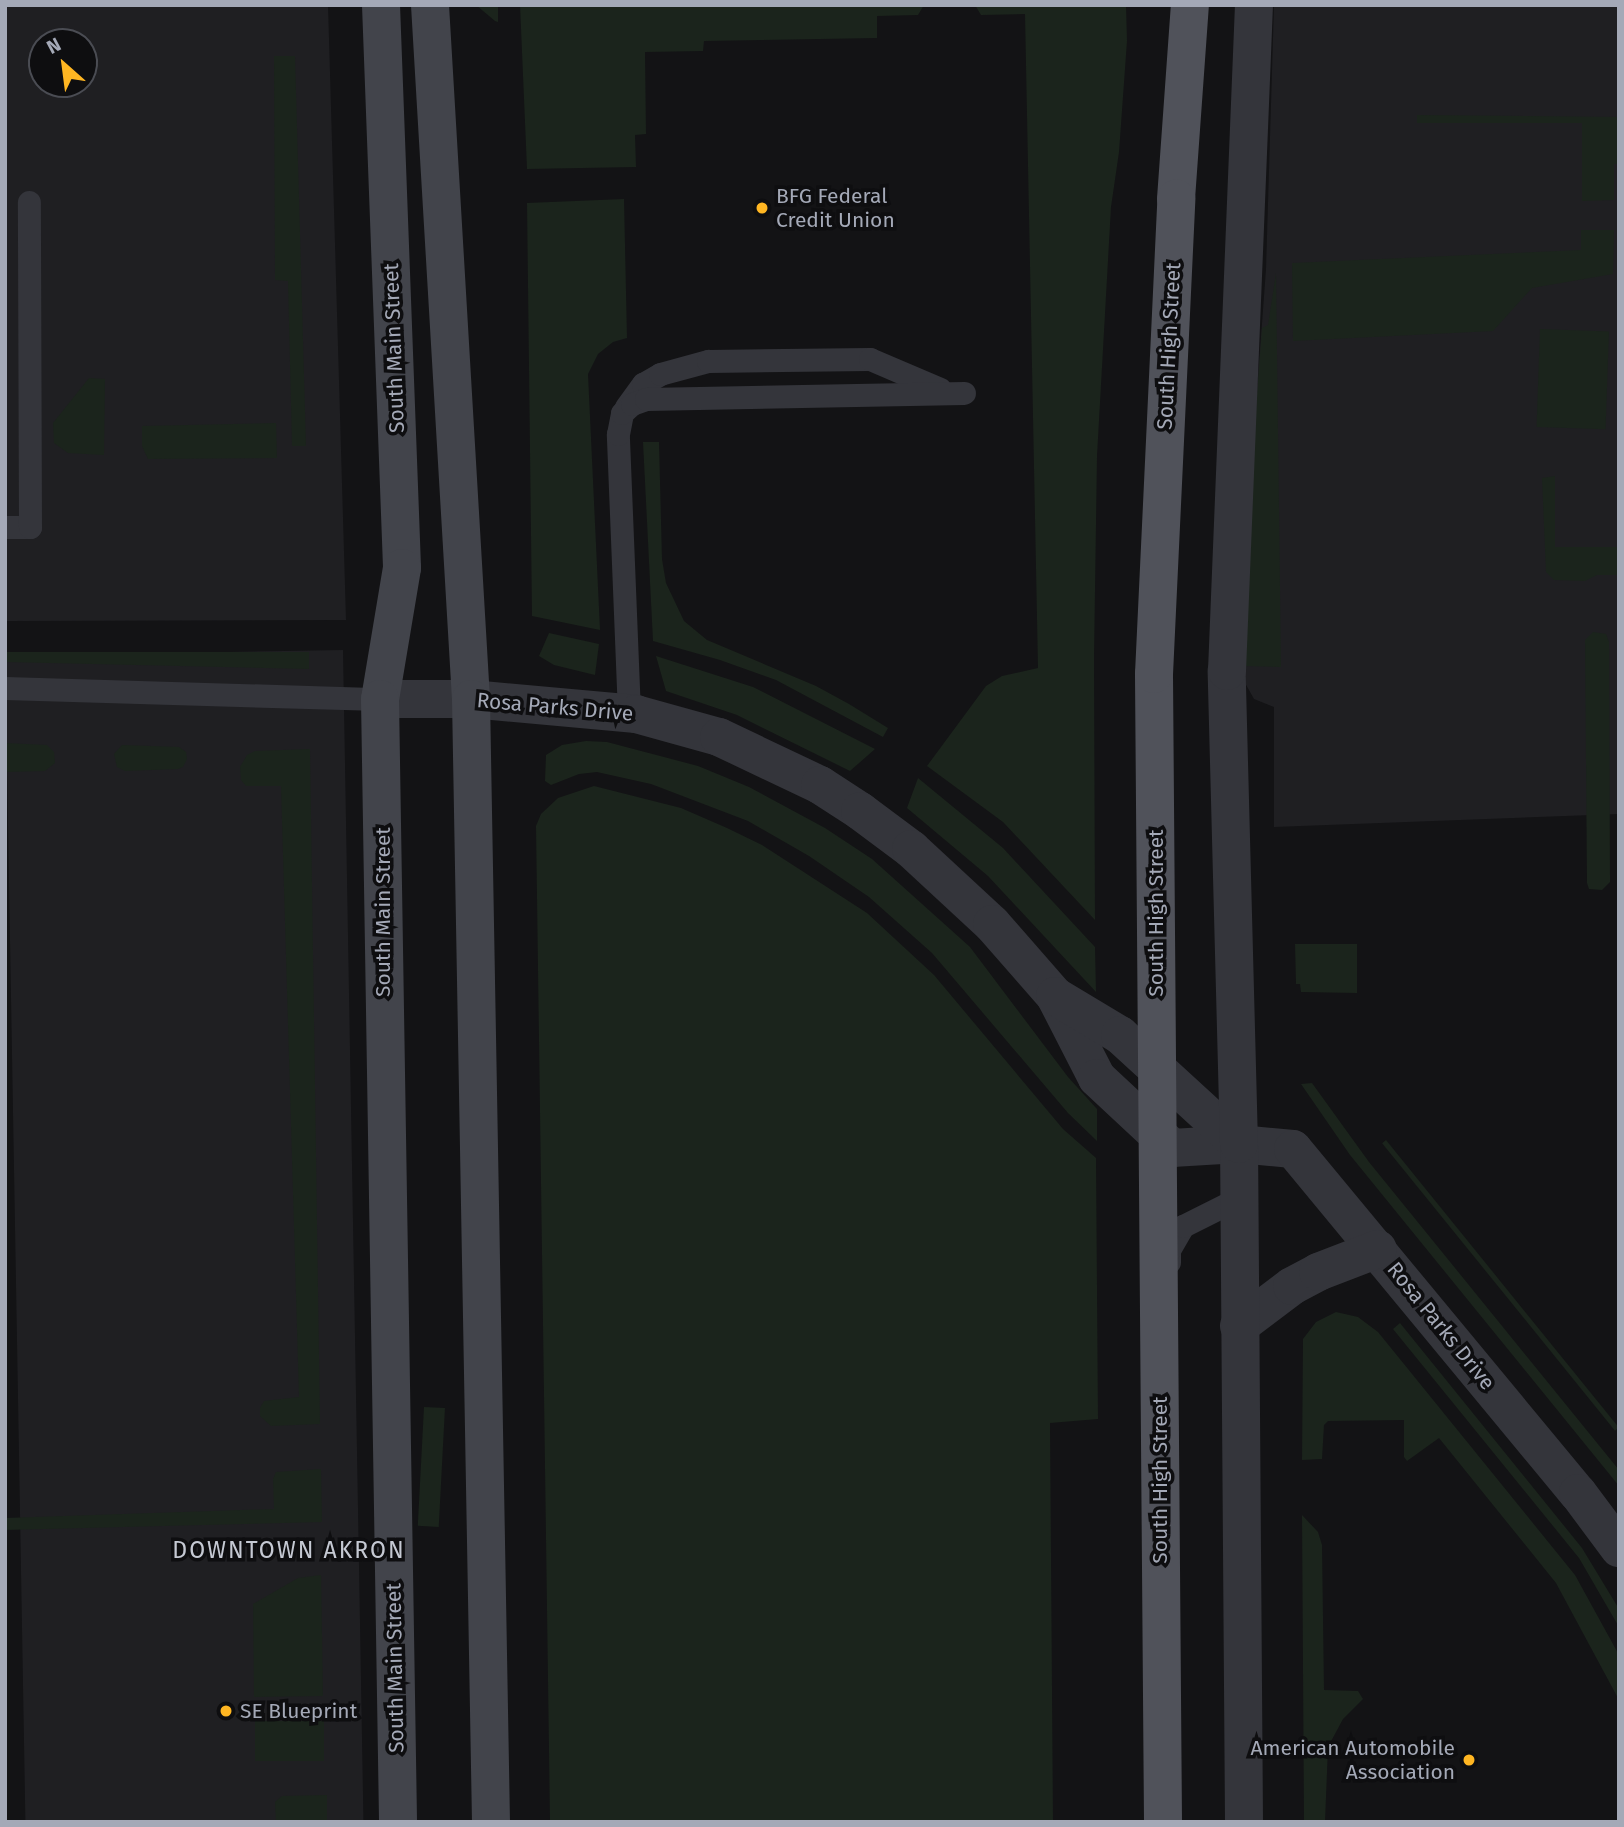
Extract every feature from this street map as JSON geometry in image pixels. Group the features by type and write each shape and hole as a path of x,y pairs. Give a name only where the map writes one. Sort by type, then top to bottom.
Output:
{"main road":[{"name":"South Main Street","path":"381,5 402,568 380,699 398,1822"},
{"path":"430,5 471,699 491,1822"},
{"name":"South High Street","path":"1163,1822 1154,674 1176,199 1190,5"}],"street":[{"path":"1244,1822 1239,1144 1227,671 1254,5"},
{"name":"Rosa Parks Drive","path":"380,699 471,699 629,713 719,737 820,785 860,811 958,889 1055,996 1120,1035 1239,1144 1293,1149 1613,1527"},
{"path":"1239,1326 1292,1286 1318,1272 1378,1249"}],"lane":[{"path":"5,527 30,527 29,202"},
{"path":"622,412 632,404 646,399 964,393 924,384 870,359 708,361 660,374 643,384 622,412 618,434 629,713"},
{"path":"5,688 380,699"},
{"path":"1173,1822 1169,1250 1183,1226 1239,1198"}],"shaded area":[{"path":"5,5 328,5 346,620 5,621"},
{"path":"476,5 498,5 498,22 495,21"},
{"path":"520,5 924,5 918,15 877,16 877,38 704,41 703,51 645,52 646,134 635,135 636,167 527,169"},
{"path":"975,5 1126,5 1127,41 1119,152 1111,207 1097,456 1094,658 1095,920 1003,822 927,766 986,686 1002,676 1038,668 1025,14 981,15"},
{"path":"1274,5 1619,5 1619,814 1274,827 1274,707 1254,699 1245,683 1252,459 1266,269"},
{"path":"274,56 295,56 306,446 292,446 288,281 275,280"},
{"path":"1417,115 1619,117 1619,164 1614,164 1614,200 1582,201 1582,123 1417,123"},
{"path":"624,199 627,338 613,342 598,354 588,374 600,630 532,616 527,203"},
{"path":"1581,230 1614,230 1613,274 1532,288 1493,331 1293,341 1292,263 1581,250"},
{"path":"1276,273 1281,667 1244,666 1252,459 1262,328 1268,325"},
{"path":"1540,329 1609,331 1606,429 1537,427"},
{"path":"89,378 105,379 104,455 68,453 54,443 53,423"},
{"path":"276,423 277,458 148,459 142,446 142,426"},
{"path":"643,442 659,442 662,559 666,583 684,621 707,640 816,686 849,704 888,728 883,737 776,680 720,660 653,641"},
{"path":"1555,476 1555,547 1619,547 1619,575 1597,575 1585,581 1554,580 1546,572 1542,478"},
{"path":"1593,632 1606,634 1609,642 1610,882 1602,890 1589,889 1587,883 1585,640"},
{"path":"549,633 599,644 595,675 554,665 539,656"},
{"path":"343,650 363,1822 25,1822 5,656"},
{"path":"5,652 309,652 309,669 5,662"},
{"path":"656,656 753,687 875,749 850,771 737,715 666,691"},
{"path":"586,741 607,742 698,766 749,787 825,828 872,859 970,947 1068,1077 1097,1109 1097,1141 1068,1113 932,953 869,897 809,856 748,821 651,784 597,772 579,774 551,785 545,781 546,755 562,745"},
{"path":"5,743 47,745 54,752 55,763 45,771 5,772"},
{"path":"122,745 179,747 186,752 187,759 183,767 178,769 125,771 117,767 114,754"},
{"path":"310,749 320,1424 271,1426 260,1416 264,1401 299,1397 281,786 246,786 241,780 240,767 247,755 255,751"},
{"path":"918,778 1003,848 1095,947 1096,992 988,876 907,808"},
{"path":"594,786 681,808 727,828 762,845 867,913 934,975 1063,1129 1096,1158 1098,1419 1050,1423 1053,1822 550,1822 536,826 541,814 558,798"},
{"path":"1295,944 1357,944 1357,993 1301,992 1300,984 1296,984"},
{"path":"1312,1083 1369,1162 1619,1470 1619,1486 1350,1155 1301,1084"},
{"path":"1386,1140 1619,1428 1615,1431 1382,1143"},
{"path":"1336,1312 1358,1317 1378,1332 1575,1575 1619,1655 1619,1700 1556,1583 1439,1438 1407,1461 1404,1457 1404,1420 1328,1421 1324,1425 1322,1459 1302,1460 1303,1339 1316,1322"},
{"path":"1400,1323 1582,1548 1619,1609 1619,1627 1579,1558 1393,1329"},
{"path":"424,1407 445,1408 439,1527 418,1526"},
{"path":"321,1469 322,1522 5,1530 5,1518 274,1509 273,1479 276,1472"},
{"path":"1302,1515 1318,1532 1322,1545 1324,1690 1358,1691 1363,1699 1343,1719 1328,1747 1325,1822 1304,1822"},
{"path":"321,1575 323,1696 254,1697 253,1604 298,1578"},
{"path":"255,1721 324,1721 324,1761 255,1761"},
{"path":"327,1795 327,1822 276,1822 275,1802 282,1796"}],"place":[{"name":"BFG Federal Credit Union","path":"762,208"},
{"name":"SE Blueprint","path":"226,1711"},
{"name":"American Automobile Association","path":"1469,1760"}],"district":[{"name":"DOWNTOWN AKRON","path":"289,1550"}]}
